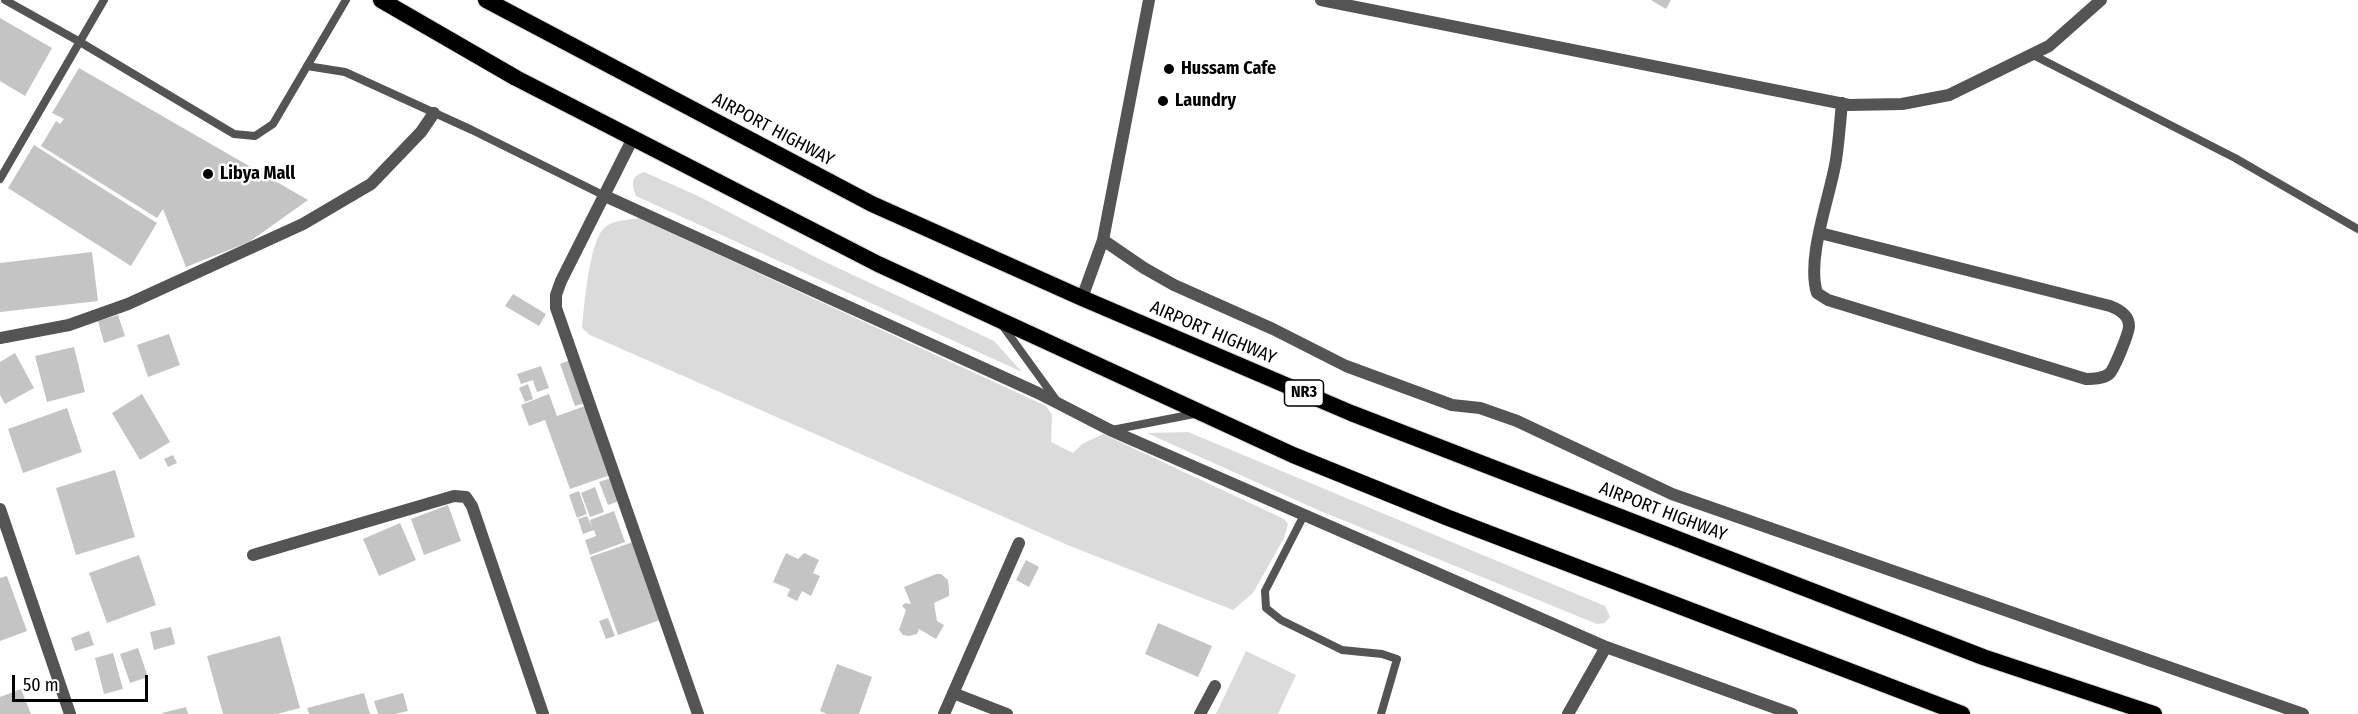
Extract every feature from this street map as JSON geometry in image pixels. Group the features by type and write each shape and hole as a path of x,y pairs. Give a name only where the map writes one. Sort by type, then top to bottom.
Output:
{"highway":[{"path":"381,0 516,78 878,264 1200,413 1293,455 1446,517 1962,714"},
{"name":"AIRPORT HIGHWAY","path":"486,0 872,204 1351,413 1983,657 2154,714"}],"street":[{"path":"1083,298 1103,240 1149,0"},
{"path":"1321,0 1842,104 1902,104 1949,95 2049,46 2102,0"},
{"path":"1820,233 2120,310 2129,326 2116,364 2110,373 2098,378 2086,379 1828,300 1817,293 1813,282 1820,233 1836,160 1842,104"},
{"path":"0,338 69,325 128,304 303,224 371,184 421,132 434,113"},
{"path":"633,138 561,281 556,295 556,308 698,714"},
{"path":"605,196 1058,403 1110,430 1606,647 1792,714"},
{"path":"1103,240 1174,285 1273,329 1346,366 1452,405 1480,408 1517,421 1672,494 2303,714"},
{"path":"253,555 454,496 466,497 472,506 543,714"},
{"path":"0,509 70,714"},
{"path":"944,714 1019,543"},
{"path":"1568,714 1606,647"},
{"path":"1200,714 1215,686"},
{"path":"953,693 1007,714"}],"lane":[{"path":"5,0 234,134 255,136 273,124 346,0"},
{"path":"0,179 104,0"},
{"path":"2032,55 2235,158 2358,229"},
{"path":"307,66 345,72 509,147 605,196"},
{"path":"998,319 1058,403"},
{"path":"1110,430 1200,413"},
{"path":"1304,515 1265,591 1266,608 1281,620 1342,650 1382,654 1397,659 1381,714"}],"shaded area":[{"path":"644,172 698,196 819,259 994,341 1022,372 636,196 633,188 634,178"},
{"path":"639,218 1046,406 1052,415 1051,442 1073,453 1082,444 1103,434 1284,519 1288,524 1284,538 1253,593 1233,610 1070,546 590,335 582,328 588,276 599,236 611,223"},
{"path":"1188,432 1605,606 1610,617 1605,623 1597,624 1318,510 1147,433"},
{"path":"1246,651 1296,675 1278,714 1216,714"}],"building":[{"path":"1651,0 1671,0 1666,9"},
{"path":"0,18 52,48 25,96 0,81"},
{"path":"79,68 308,200 249,242 186,267 163,209 157,218 41,146 56,121 60,124 64,119 52,113"},
{"path":"34,145 157,223 131,266 8,188"},
{"path":"92,252 98,301 0,312 0,263"},
{"path":"513,294 546,314 539,326 505,306"},
{"path":"118,315 125,336 104,343 98,321"},
{"path":"169,334 180,365 148,377 137,345"},
{"path":"74,347 85,392 47,402 35,356"},
{"path":"15,353 34,388 5,404 0,395 0,362"},
{"path":"573,359 588,402 575,406 560,364"},
{"path":"541,366 549,388 537,392 533,380 521,384 517,374"},
{"path":"528,384 533,399 525,402 519,388"},
{"path":"142,394 170,442 140,460 112,413"},
{"path":"549,394 557,416 585,406 610,475 570,489 545,420 529,426 521,405"},
{"path":"67,408 82,452 23,473 8,429"},
{"path":"173,455 177,463 168,467 164,459"},
{"path":"115,470 135,537 76,555 56,488"},
{"path":"611,478 619,501 608,505 599,482"},
{"path":"595,487 604,512 590,517 581,493"},
{"path":"579,491 587,514 577,518 569,495"},
{"path":"448,505 461,541 424,555 411,519"},
{"path":"614,511 625,542 590,555 585,540 596,536 594,530 583,534 578,519 587,516 592,527 590,520"},
{"path":"400,523 416,560 379,576 363,539"},
{"path":"633,542 660,620 618,635 590,557"},
{"path":"786,553 798,559 804,553 819,560 813,573 820,576 811,596 802,591 797,601 787,596 790,589 773,582"},
{"path":"139,555 156,605 107,623 89,573"},
{"path":"1026,560 1039,567 1029,587 1016,580"},
{"path":"941,574 948,580 949,596 934,603 937,621 944,625 936,639 919,629 917,634 903,635 899,630 906,610 902,606 905,603 911,604 904,587"},
{"path":"7,576 27,631 0,641 0,578"},
{"path":"608,618 615,636 606,639 599,621"},
{"path":"1158,623 1212,646 1198,677 1145,654"},
{"path":"171,627 175,644 154,650 150,632"},
{"path":"89,631 94,645 75,651 71,638"},
{"path":"280,636 300,708 277,714 223,714 207,656"},
{"path":"138,648 148,677 130,683 120,654"},
{"path":"113,653 123,689 104,694 95,658"},
{"path":"837,664 872,677 859,714 827,714 820,711"},
{"path":"21,689 31,714 0,714 0,697"},
{"path":"364,693 370,714 309,714 307,708"},
{"path":"403,693 408,711 378,714 374,701"},
{"path":"186,707 188,714 162,713"}],"place":[{"name":"Hussam Cafe","path":"1169,69"},
{"name":"Laundry","path":"1163,101"},
{"name":"Libya Mall","path":"208,174"}]}
